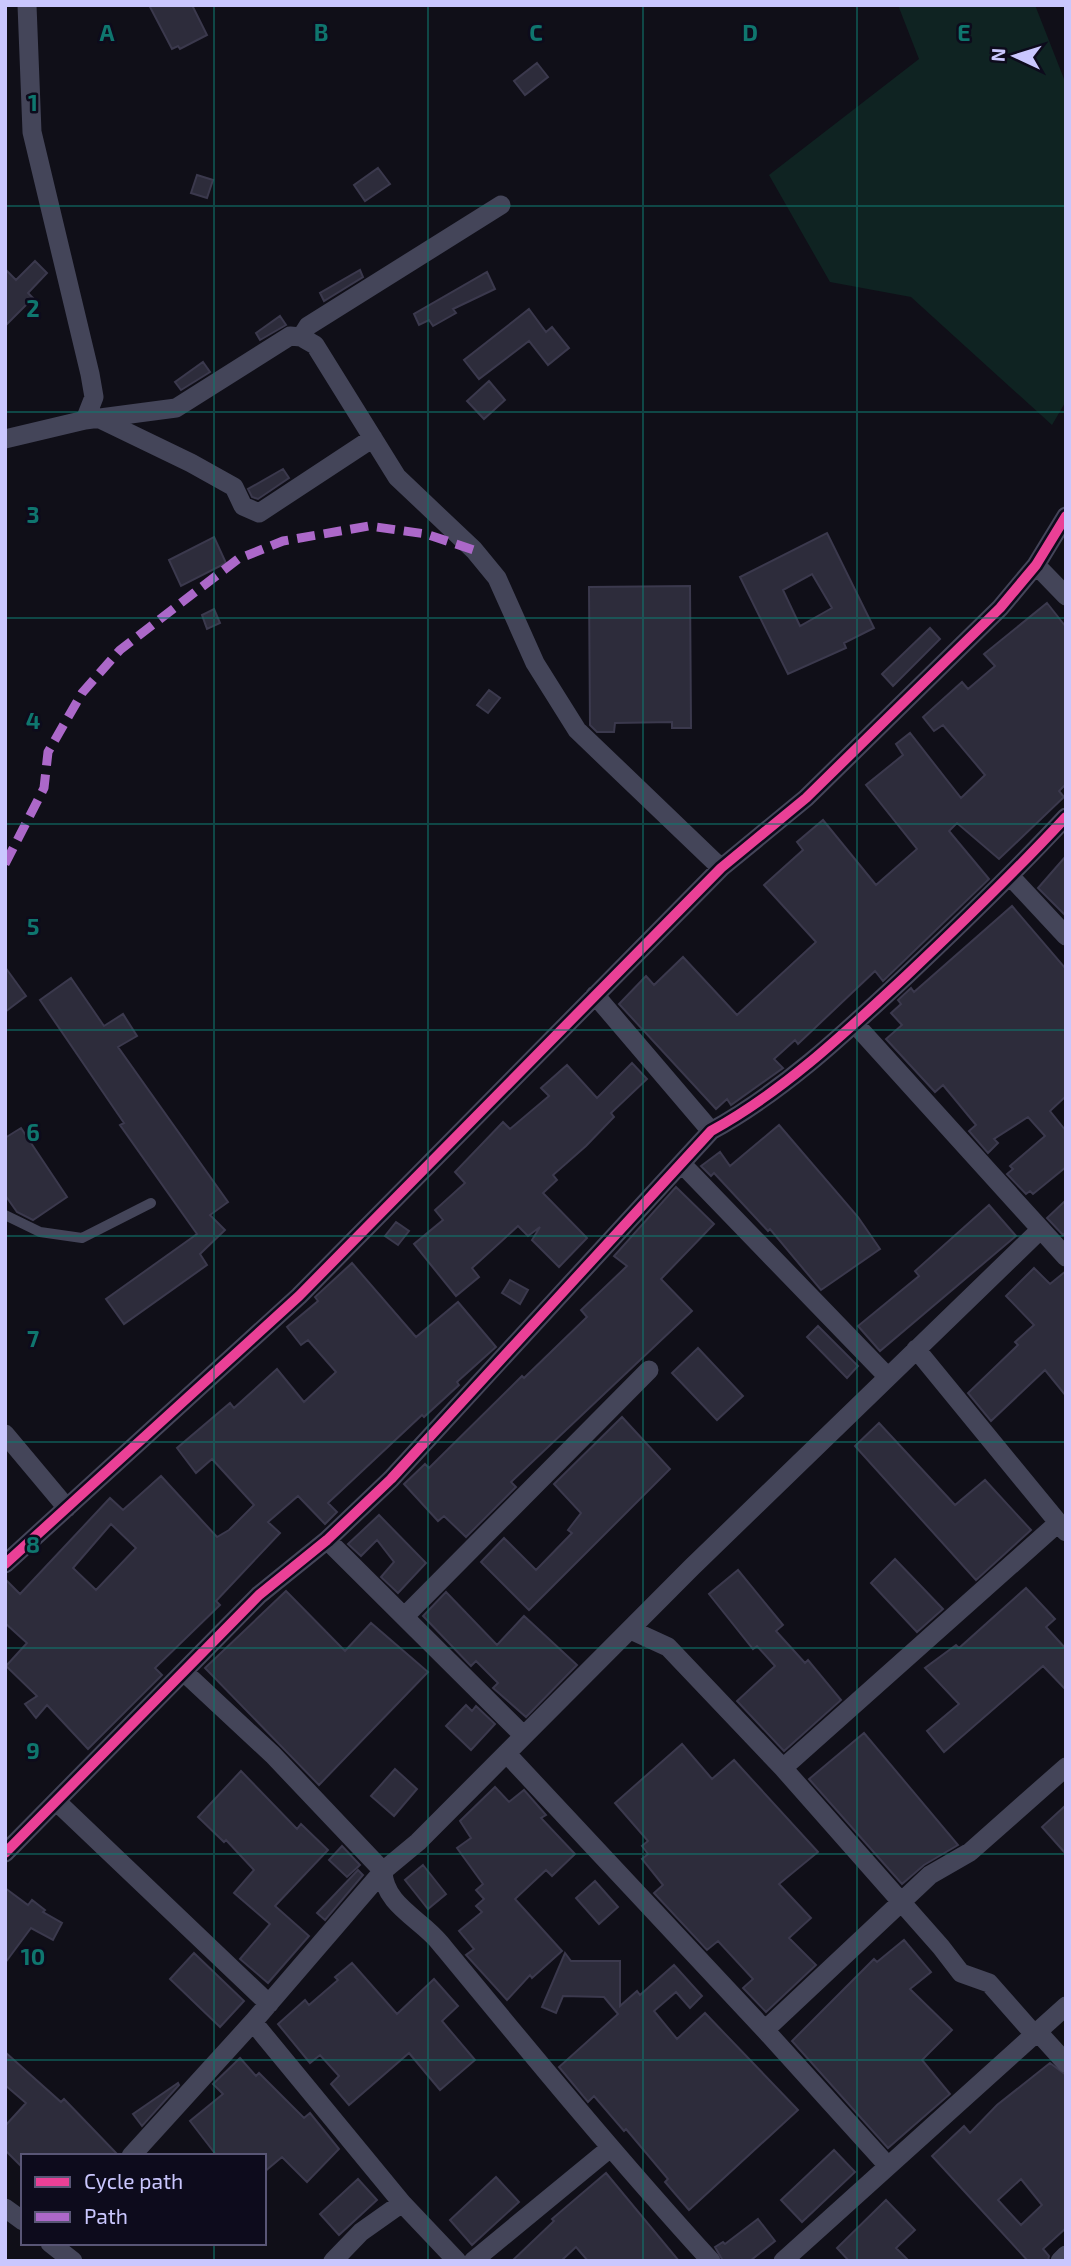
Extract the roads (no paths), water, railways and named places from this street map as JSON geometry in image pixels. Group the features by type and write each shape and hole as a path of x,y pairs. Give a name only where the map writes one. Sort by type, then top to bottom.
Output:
{"street":[{"path":"27,5 32,132 90,374 94,397 93,420"},
{"path":"300,337 308,326 501,205"},
{"path":"5,439 93,420 176,408 290,336 300,337 315,345 397,477 474,550 497,578 535,663 577,730 721,868"},
{"path":"93,420 191,463 233,487 243,506 259,513 373,438"},
{"path":"5,1564 299,1296 721,868 806,798 1000,608 1036,565 1066,516"},
{"path":"1036,565 1066,596"},
{"path":"5,1853 259,1595 327,1539 455,1412 574,1277 711,1131 748,1112 855,1024 1011,877 1066,817"},
{"path":"1011,877 1066,936"},
{"path":"595,995 711,1131"},
{"path":"855,1024 1066,1257"},
{"path":"682,1164 887,1376"},
{"path":"133,2154 269,2004 383,1871 418,1842 887,1376 1040,1230"},
{"path":"783,1768 1062,1527 916,1349"},
{"path":"405,1616 649,1370"},
{"path":"5,1434 67,1508"},
{"path":"327,1539 523,1735"},
{"path":"631,1630 668,1647 783,1768 942,1947 955,1968 989,1983 1066,2063"},
{"path":"185,1673 273,1755 383,1871 383,1886 391,1897 433,1934 609,2149 711,2261"},
{"path":"507,1754 765,2029 888,2166"},
{"path":"765,2029 930,1875 970,1852 1066,1767"},
{"path":"56,1801 269,2004"},
{"path":"783,2261 1066,2006"},
{"path":"253,2022 402,2203 457,2261"},
{"path":"473,2261 609,2149"},
{"path":"333,2261 361,2232 402,2203"},
{"path":"5,2208 21,2220"},
{"path":"53,2245 71,2260"},
{"path":"1059,2261 1066,2255"}],"lane":[{"path":"5,1215 40,1232 82,1238 151,1203"}]}
